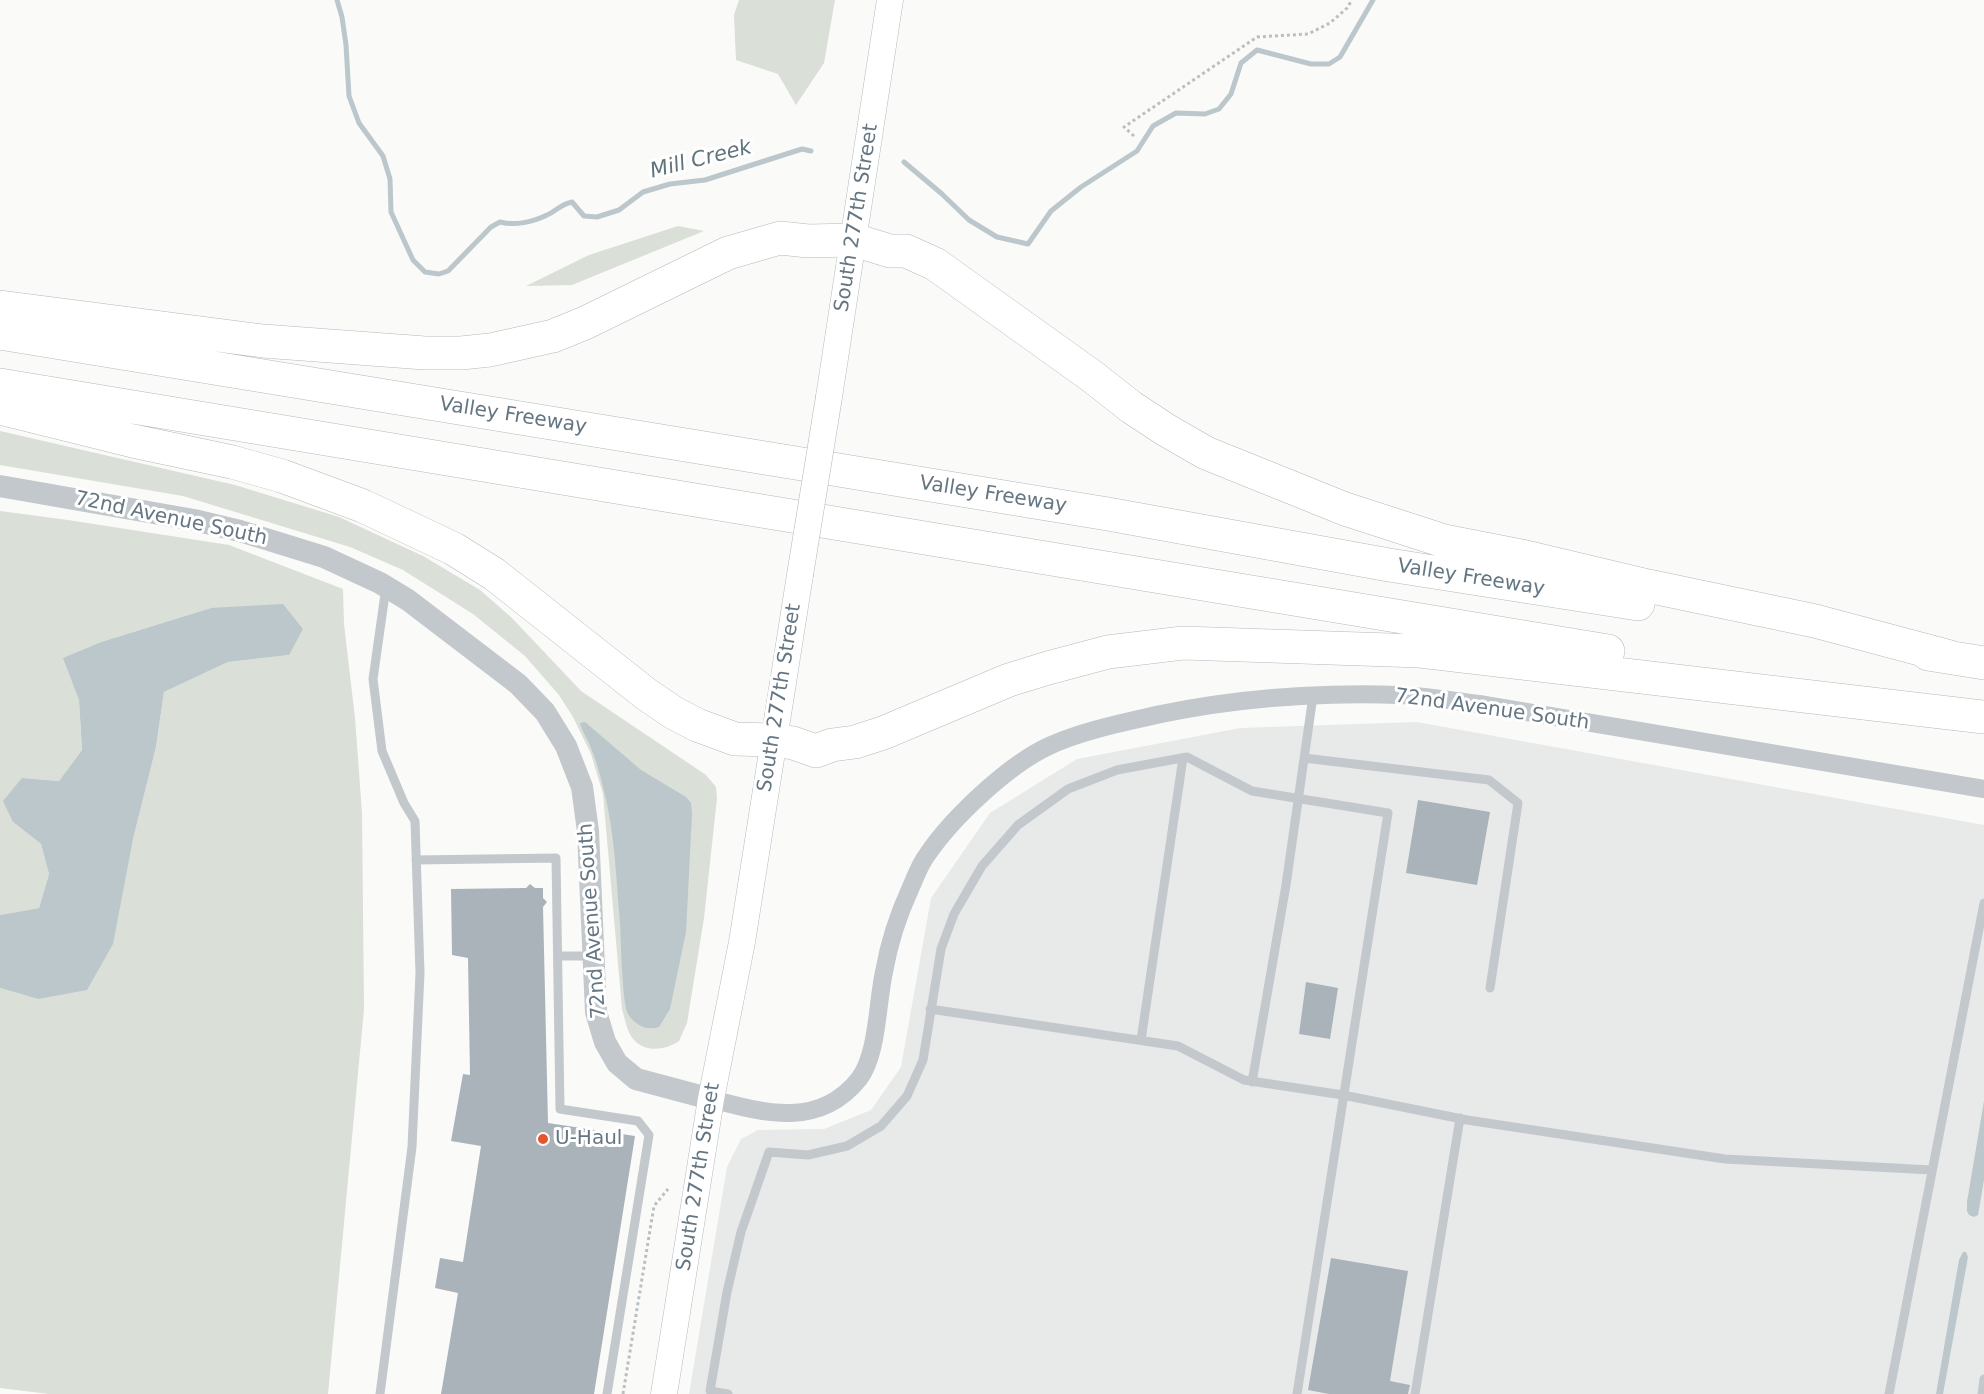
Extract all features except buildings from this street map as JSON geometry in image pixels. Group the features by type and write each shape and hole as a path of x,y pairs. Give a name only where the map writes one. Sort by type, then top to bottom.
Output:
{"highway":[{"path":"0,307 275,342 425,353 490,350 553,336 585,323 728,254 763,242 780,238 808,241 854,240 890,251 906,251 935,264 1166,430 1206,453 1345,509 1444,541 1815,621 1950,657"},
{"name":"Valley Freeway","path":"0,333 1097,512 1389,565 1662,607 1776,629 1984,663"},
{"path":"0,385 1132,571 1984,715"},
{"path":"0,408 133,441 232,462 282,476 363,506 454,549 494,574 646,694 697,725 735,739 773,740 793,743 816,751 884,733 1009,680 1048,668 1108,652 1183,643 1420,651 1984,715"}],"main road":[{"name":"South 277th Street","path":"664,1394 711,1100 742,942 890,0"}],"street":[{"name":"72nd Avenue South","path":"0,486 194,520 240,531 324,557 351,568 408,600 518,684 545,712 566,746 582,787 590,874 596,1012 605,1042 617,1063 630,1075 644,1082 757,1110 801,1113 820,1108 829,1104 854,1084 864,1071 870,1053 883,973 892,939 925,856 956,818 1016,766 1049,746 1088,732 1173,711 1313,696 1400,695 1479,704 1984,789"}],"lane":[{"path":"380,1394 412,1147 420,973 415,821 404,803 382,751 373,679 386,587"},
{"path":"1251,1082 1286,885 1313,696"},
{"path":"728,1394 711,1391 727,1292 741,1232 769,1152 808,1155 847,1146 881,1126 907,1096 923,1060 941,949 954,914 982,866 1018,825 1068,789 1117,770 1187,757 1252,791 1388,813 1297,1394"},
{"path":"1141,1040 1182,758"},
{"path":"1304,758 1489,780 1518,803 1490,988"},
{"path":"416,860 556,858 560,1109 638,1121 649,1135 607,1394"},
{"path":"1889,1394 1984,903"},
{"path":"558,956 594,956"},
{"path":"930,1009 1178,1046 1251,1082 1343,1095 1460,1118 1725,1159 1932,1170"},
{"path":"1415,1394 1460,1118"},
{"path":"1982,1394 1984,1379"}],"path":[{"path":"1134,136 1124,127 1257,36 1308,34 1330,23 1347,8 1352,0"},
{"path":"623,1394 654,1206 668,1190"}],"shaded area":[{"path":"739,0 835,0 824,63 796,105 778,74 736,60 734,15"},
{"path":"678,226 704,231 572,285 526,286 589,255"},
{"path":"0,431 235,485 339,517 423,556 480,590 512,618 581,691 706,775 716,787 717,798 704,918 687,1023 679,1041 662,1048 644,1047 632,1037 628,1030 622,1009 603,794 591,754 573,717 559,695 525,656 473,614 403,570 350,547 183,496 0,465"},
{"path":"0,511 229,545 343,589 344,624 355,718 362,813 364,1009 328,1394 49,1394 0,1388 0,988 38,999 133,839 156,747 164,692 228,662 289,655 211,608 101,642 64,658 79,700 82,750 59,781 22,778 13,822 41,844 49,874 39,908 0,915"},
{"path":"283,604 303,629 289,655 228,662 164,692 156,747 133,839 113,944 87,990 38,999 0,988 0,915 39,908 49,874 41,844 13,822 3,801 22,778 59,781 82,750 79,700 63,658 101,642 211,608"},
{"path":"585,722 641,770 686,797 691,803 686,932 670,1009 659,1027 645,1028 637,1024 626,1008 613,838 598,767 580,723"},
{"path":"1417,722 1984,825 1984,1394 689,1394 727,1167 741,1139 758,1130 824,1129 871,1110 901,1067 931,898 990,813 1077,759 1240,728"},
{"path":"1984,1101 1984,1180 1978,1215 1974,1217 1967,1211 1967,1202"},
{"path":"1963,1252 1966,1252 1968,1257 1943,1394 1936,1394 1959,1260"}],"waterway":[{"name":"Mill Creek","path":"337,0 346,45 349,96 359,123 383,156 390,179 391,212 413,260 425,272 439,274 448,271 491,227 500,222 512,224 530,221 572,202 584,216 597,217 619,210 643,192 670,184 705,180 802,149 811,151"},
{"name":"Mill Creek","path":"904,162 969,220 997,237 1028,244 1051,211 1081,187 1137,151 1153,126 1176,113 1205,114 1219,109 1231,94 1241,63 1257,50 1311,64 1329,64 1340,57 1373,0"}],"place":[{"name":"U-Haul","path":"543,1139"}]}
